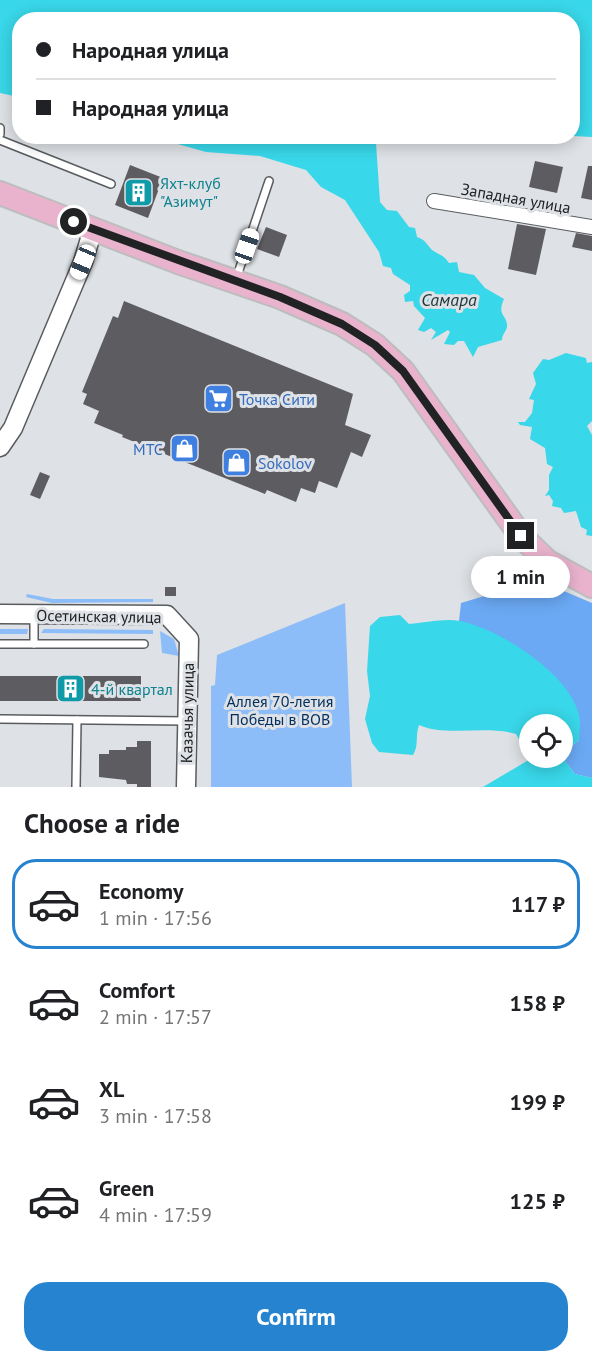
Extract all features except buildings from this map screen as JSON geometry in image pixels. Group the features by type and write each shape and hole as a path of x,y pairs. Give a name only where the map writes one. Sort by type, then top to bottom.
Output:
{"main road":[{"path":"0,193 342,324 375,345 403,371 521,536 548,562 592,586"}],"street":[{"name":"Западная улица","path":"434,201 592,227"},
{"path":"0,447 13,428 83,262 93,229"},
{"name":"Осетинская улица","path":"0,614 167,615 189,639"},
{"name":"Казачья улица","path":"186,787 189,639"}],"lane":[{"path":"0,128 0,134"},
{"path":"0,140 111,184"},
{"path":"236,282 269,181"},
{"path":"34,614 34,644"},
{"path":"0,644 144,644"},
{"path":"0,719 186,721"},
{"path":"76,787 77,720"}],"green space":[{"path":"27,594 53,599 153,599 153,602 52,603 26,597"},
{"name":"Аллея 70-летия Победы в ВОВ","path":"345,603 352,787 211,787 211,686 215,685 217,655"},
{"path":"0,629 28,629 27,634 0,634"},
{"path":"44,629 153,630 153,634 41,633"},
{"path":"160,631 174,639 179,656 162,653"}],"shaded area":[{"path":"538,580 592,603 592,778 575,774 570,768 573,768 573,745 579,740 573,733 573,714 556,714 479,629 459,621 461,603"}],"water":[{"path":"0,0 592,0 592,137 580,136 580,12 12,12 12,96 0,93"},
{"name":"Самара","path":"178,144 376,144 380,202 387,210 397,211 409,227 415,228 417,237 432,250 449,263 457,262 459,272 474,275 485,288 504,299 501,309 507,327 502,340 478,347 473,357 464,341 458,341 454,345 444,344 450,332 448,330 431,340 436,332 431,328 424,332 418,330 425,318 414,306 413,301 405,302 404,295 410,291 410,285 393,274 391,268 383,266 379,252 345,200 321,187 306,170 260,156 206,152"},
{"path":"566,353 586,358 587,363 592,362 592,421 587,426 592,435 592,536 586,535 587,530 581,527 576,511 564,513 561,508 552,506 553,501 549,495 545,496 549,490 549,475 553,467 547,464 545,448 530,439 532,427 520,425 518,422 525,422 532,413 534,400 529,399 536,384 533,373 543,359 549,360"},
{"path":"400,615 409,624 441,620 460,621 495,634 514,645 551,672 565,688 575,704 580,721 579,740 573,745 573,714 519,714 519,739 516,734 492,730 453,731 419,725 413,755 379,752 372,743 365,719 370,696 367,671 370,626 380,617"},
{"path":"519,766 519,768 570,768 575,774 592,778 592,787 483,787"}],"place":[{"name":"Яхт-клуб \"Азимут\"","path":"139,192"},
{"name":"Точка Сити","path":"218,399"},
{"name":"МТС","path":"184,449"},
{"name":"Sokolov","path":"237,463"},
{"name":"4-й квартал","path":"70,689"}],"route":[{"path":"74,222 178,262 280,297 342,324 375,345 403,371 521,536"}]}
